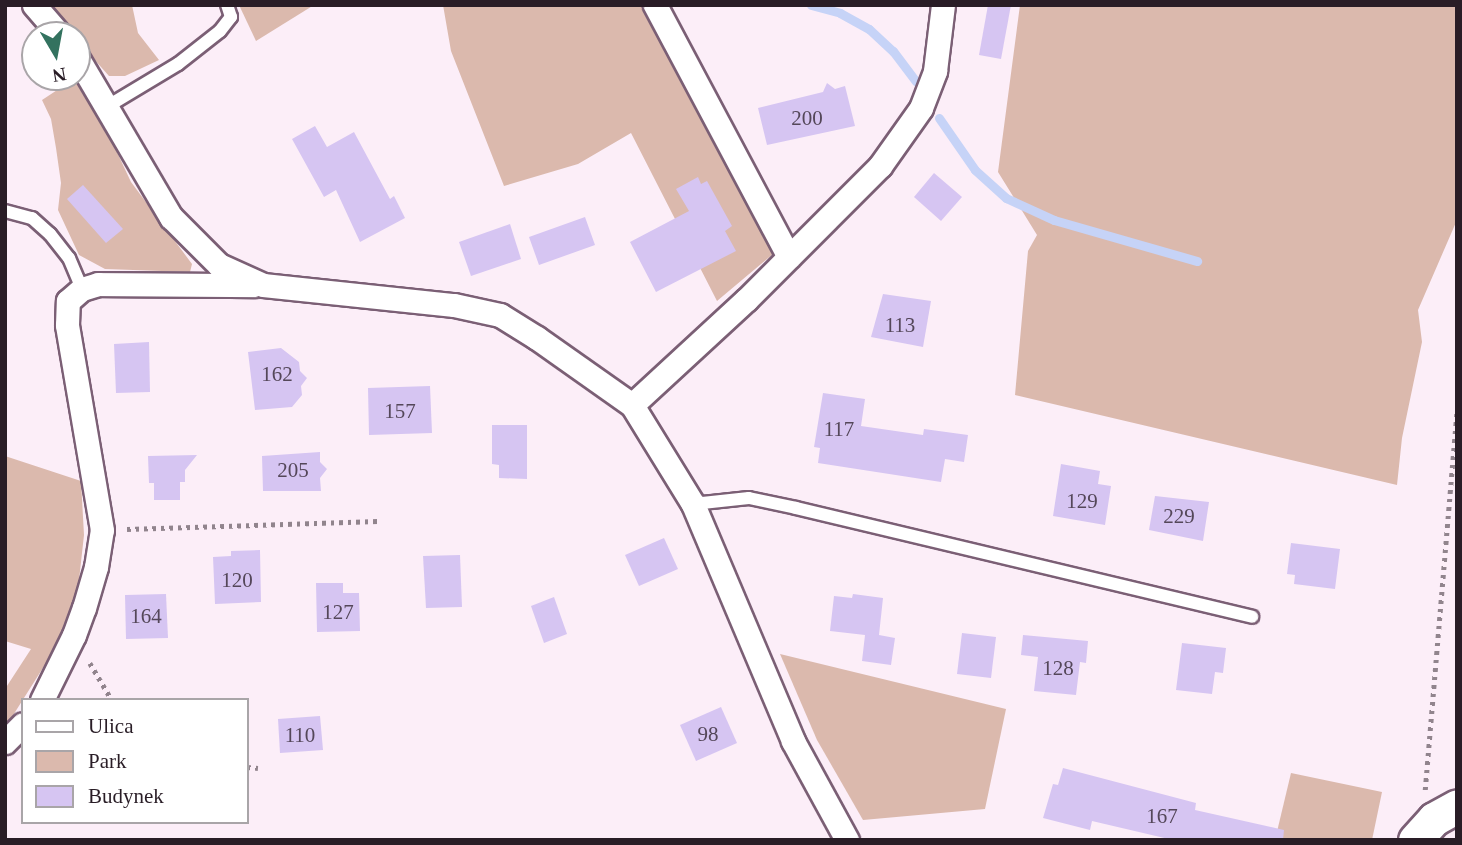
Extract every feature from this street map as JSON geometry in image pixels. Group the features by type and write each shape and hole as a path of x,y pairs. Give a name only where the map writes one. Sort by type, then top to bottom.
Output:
{"street":[{"path":"34,5 48,21"},
{"path":"655,5 789,257"},
{"path":"632,405 789,257 880,166 921,108 935,71 943,5"},
{"path":"91,80 171,217 219,265 263,285"},
{"path":"42,698 74,635 96,567 102,530 67,325 68,301 82,289 98,284 263,285 454,305 500,315 632,405 693,504 793,741 847,840"},
{"path":"5,743 21,726"},
{"path":"1419,835 1434,819 1457,806"}],"lane":[{"path":"107,106 178,64 220,31 231,17 227,5"},
{"path":"5,211 32,218 50,233 69,258 82,289"},
{"path":"693,504 748,498 1252,617"}],"path":[{"path":"1419,835 1457,412"},
{"path":"102,530 378,521"},
{"path":"74,635 111,698"},
{"path":"248,767 258,768"}],"green space":[{"path":"47,5 132,5 138,33 159,60 125,76 109,76 91,56 91,21 61,21"},
{"path":"239,5 314,5 256,41"},
{"path":"443,5 644,5 773,242 773,254 717,301 631,133 578,164 504,186 451,51"},
{"path":"1020,5 1457,5 1457,220 1418,310 1422,342 1402,438 1397,485 1015,395 1028,251 1037,235 998,172"},
{"path":"56,91 87,91 131,182 192,264 190,272 105,269 79,255 58,210 61,183 56,148 51,119 42,100"},
{"path":"5,456 81,481 84,535 78,589 53,652 24,698 21,698 21,703 5,728 5,689 31,649 5,641"},
{"path":"780,654 1006,709 985,809 863,820 817,740"},
{"path":"1291,773 1382,792 1372,840 1275,840"}],"building":[{"path":"988,5 1011,5 1001,59 979,55"},
{"path":"827,83 835,89 845,86 855,126 767,145 758,108 823,92"},
{"path":"315,126 327,147 354,132 390,199 394,196 405,218 360,242 336,190 324,197 292,139"},
{"path":"934,173 962,197 941,221 914,197"},
{"path":"698,177 701,184 707,181 732,226 725,231 736,251 656,292 630,242 689,211 676,189"},
{"path":"83,185 123,229 106,243 67,199"},
{"path":"585,217 595,245 539,265 529,237"},
{"path":"510,224 521,259 471,276 459,242"},
{"path":"883,294 931,301 923,347 871,337"},
{"path":"149,342 150,392 116,393 114,344"},
{"path":"281,348 299,362 300,371 307,378 301,386 302,395 292,407 255,410 248,352"},
{"path":"430,386 432,433 369,435 368,388"},
{"path":"823,393 865,399 861,426 923,435 924,429 968,435 964,462 945,459 941,482 818,463 820,448 814,447"},
{"path":"492,425 527,425 527,479 499,478 499,465 492,464"},
{"path":"320,452 320,462 327,469 320,478 321,491 263,491 262,456"},
{"path":"197,455 185,470 185,482 180,482 180,500 154,500 154,483 149,483 148,456"},
{"path":"1061,464 1100,471 1098,484 1111,486 1105,525 1053,516"},
{"path":"1155,496 1209,502 1203,541 1149,530"},
{"path":"664,538 678,569 639,586 625,555"},
{"path":"1291,543 1340,549 1335,589 1294,584 1295,575 1287,574"},
{"path":"260,550 261,602 215,604 213,557 231,556 231,551"},
{"path":"460,555 462,607 426,608 423,556"},
{"path":"316,583 343,583 343,593 359,593 360,631 317,632"},
{"path":"166,594 168,638 126,639 125,595"},
{"path":"853,594 883,598 879,635 895,638 891,665 862,661 865,635 830,631 834,596 852,598"},
{"path":"554,597 567,634 544,643 531,606"},
{"path":"962,633 996,637 991,678 957,674"},
{"path":"1023,635 1088,641 1086,663 1080,662 1076,695 1034,691 1038,657 1021,655"},
{"path":"1182,643 1226,648 1223,673 1215,672 1212,694 1176,690"},
{"path":"721,707 737,743 696,761 680,725"},
{"path":"320,716 323,750 280,753 278,719"},
{"path":"1063,768 1196,803 1195,810 1284,830 1283,840 1173,840 1092,821 1090,830 1043,818 1053,784 1058,785"}],"waterway":[{"path":"811,5 840,13 869,29 893,51 916,81"},
{"path":"939,118 975,170 1006,198 1054,220 1197,261"}]}
